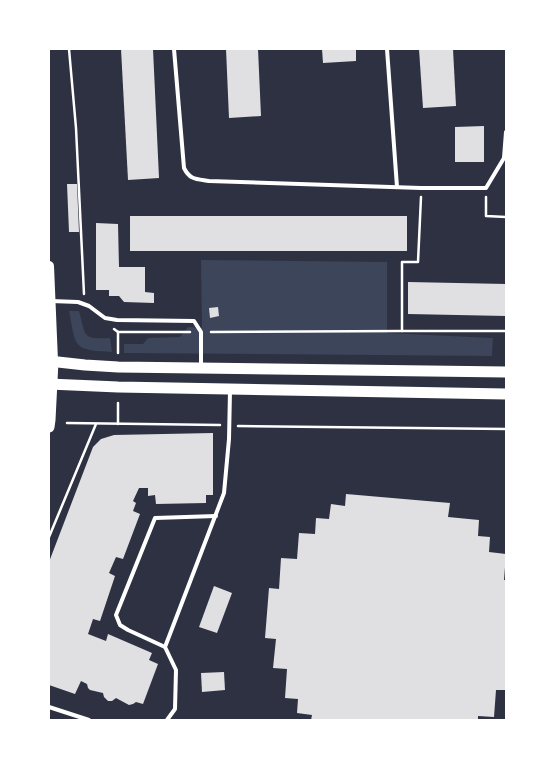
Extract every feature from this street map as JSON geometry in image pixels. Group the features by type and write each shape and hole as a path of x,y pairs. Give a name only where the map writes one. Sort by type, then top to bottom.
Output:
{"main road":[{"path":"49,266 51,301 49,426"},
{"path":"51,361 118,367 506,372"},
{"path":"51,384 506,394"}],"lane":[{"path":"174,49 184,168 193,179 421,188 486,188 505,158 506,132"},
{"path":"387,49 398,187"},
{"path":"51,301 78,302 89,306 105,318 117,320 194,321 201,332 202,368"},
{"path":"165,647 224,493 230,425 230,389"},
{"path":"167,720 175,709 176,670 165,647 120,625 116,615 155,518 216,516"},
{"path":"49,708 89,720"}],"path":[{"path":"69,49 76,128 84,304"},
{"path":"402,331 402,262 418,262 421,188"},
{"path":"486,188 486,216 506,217"},
{"path":"112,328 118,332 506,331"},
{"path":"118,332 118,353"},
{"path":"118,404 118,424"},
{"path":"67,423 506,430"},
{"path":"49,537 96,424"}],"shaded area":[{"path":"201,260 387,262 387,333 493,338 492,356 124,353 124,344 143,344 148,338 180,337 188,327 202,328"},
{"path":"69,311 79,311 85,331 90,337 110,338 112,352 90,350 78,345 73,333"}],"building":[{"path":"121,49 153,49 159,178 128,180"},
{"path":"226,49 258,49 261,116 229,118"},
{"path":"322,49 356,49 356,61 323,63"},
{"path":"419,49 453,49 456,106 423,108"},
{"path":"484,126 484,162 455,162 455,127"},
{"path":"67,184 77,184 79,232 69,232"},
{"path":"130,216 407,216 407,251 130,251"},
{"path":"96,223 118,224 119,267 145,267 145,292 154,293 154,303 124,302 119,296 109,296 109,290 96,290"},
{"path":"408,282 506,284 506,316 408,314"},
{"path":"218,307 219,316 210,318 209,308"},
{"path":"213,433 213,495 206,495 206,503 156,504 155,495 148,496 148,488 139,488 133,501 136,503 133,511 140,514 123,559 116,557 109,573 115,576 100,621 93,619 88,634 106,641 108,634 152,653 149,660 158,664 143,704 136,702 129,705 116,698 108,701 103,693 90,690 87,684 81,681 75,694 49,685 49,562 93,447 101,439 114,435"},
{"path":"346,494 450,503 448,517 479,520 478,536 490,537 489,552 506,554 504,580 506,580 506,690 496,690 494,717 478,716 478,720 311,720 312,715 297,713 298,699 285,698 287,669 273,668 276,639 265,638 269,588 279,589 281,558 297,559 299,533 315,534 316,518 329,519 331,504 345,506"},
{"path":"214,586 232,593 217,633 199,627"},
{"path":"224,672 225,690 202,692 201,673"}]}
